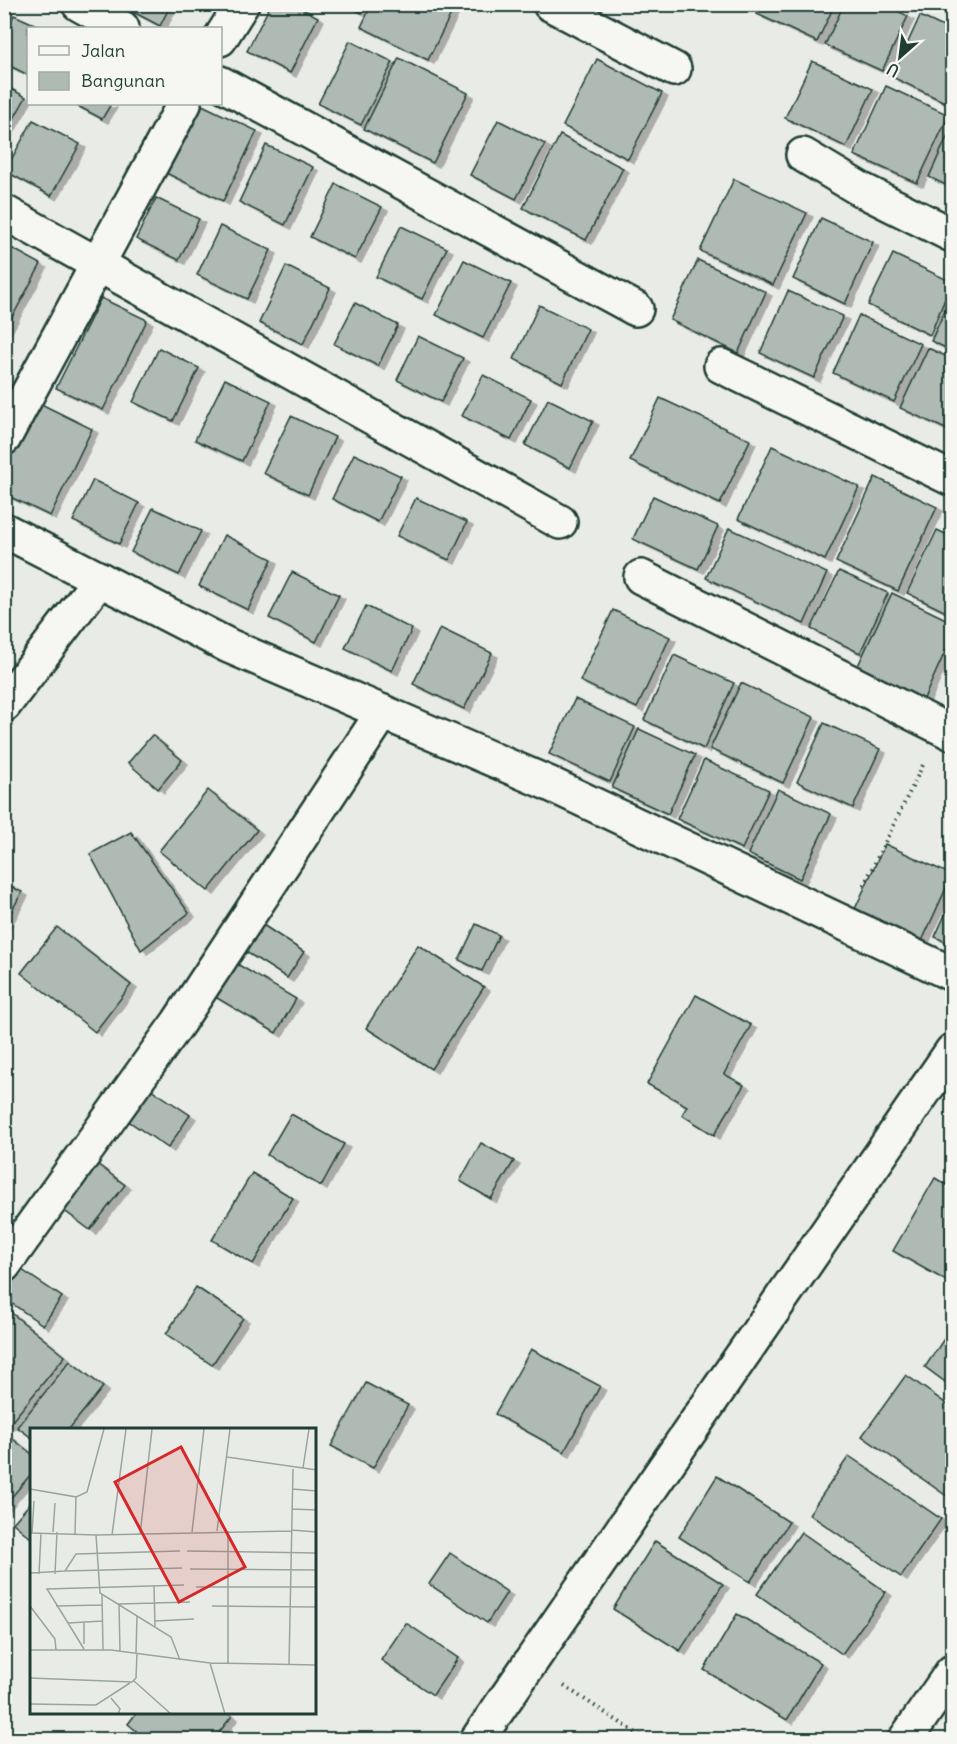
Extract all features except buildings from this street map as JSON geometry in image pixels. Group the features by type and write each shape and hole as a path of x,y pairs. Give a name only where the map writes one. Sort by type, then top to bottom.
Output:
{"street":[{"path":"80,4 120,27"},
{"path":"222,36 242,4"},
{"path":"550,4 674,69"},
{"path":"222,84 636,309"},
{"path":"4,438 183,105"},
{"path":"803,155 860,189 952,235"},
{"path":"4,212 560,522"},
{"path":"721,366 952,479"},
{"path":"4,530 229,646 550,784 952,974"},
{"path":"641,577 947,730"},
{"path":"4,705 100,579"},
{"path":"4,1265 178,1023 383,712"},
{"path":"477,1740 952,1051"},
{"path":"905,1740 952,1672"}],"path":[{"path":"846,922 947,730"},
{"path":"529,1663 647,1740"}]}
